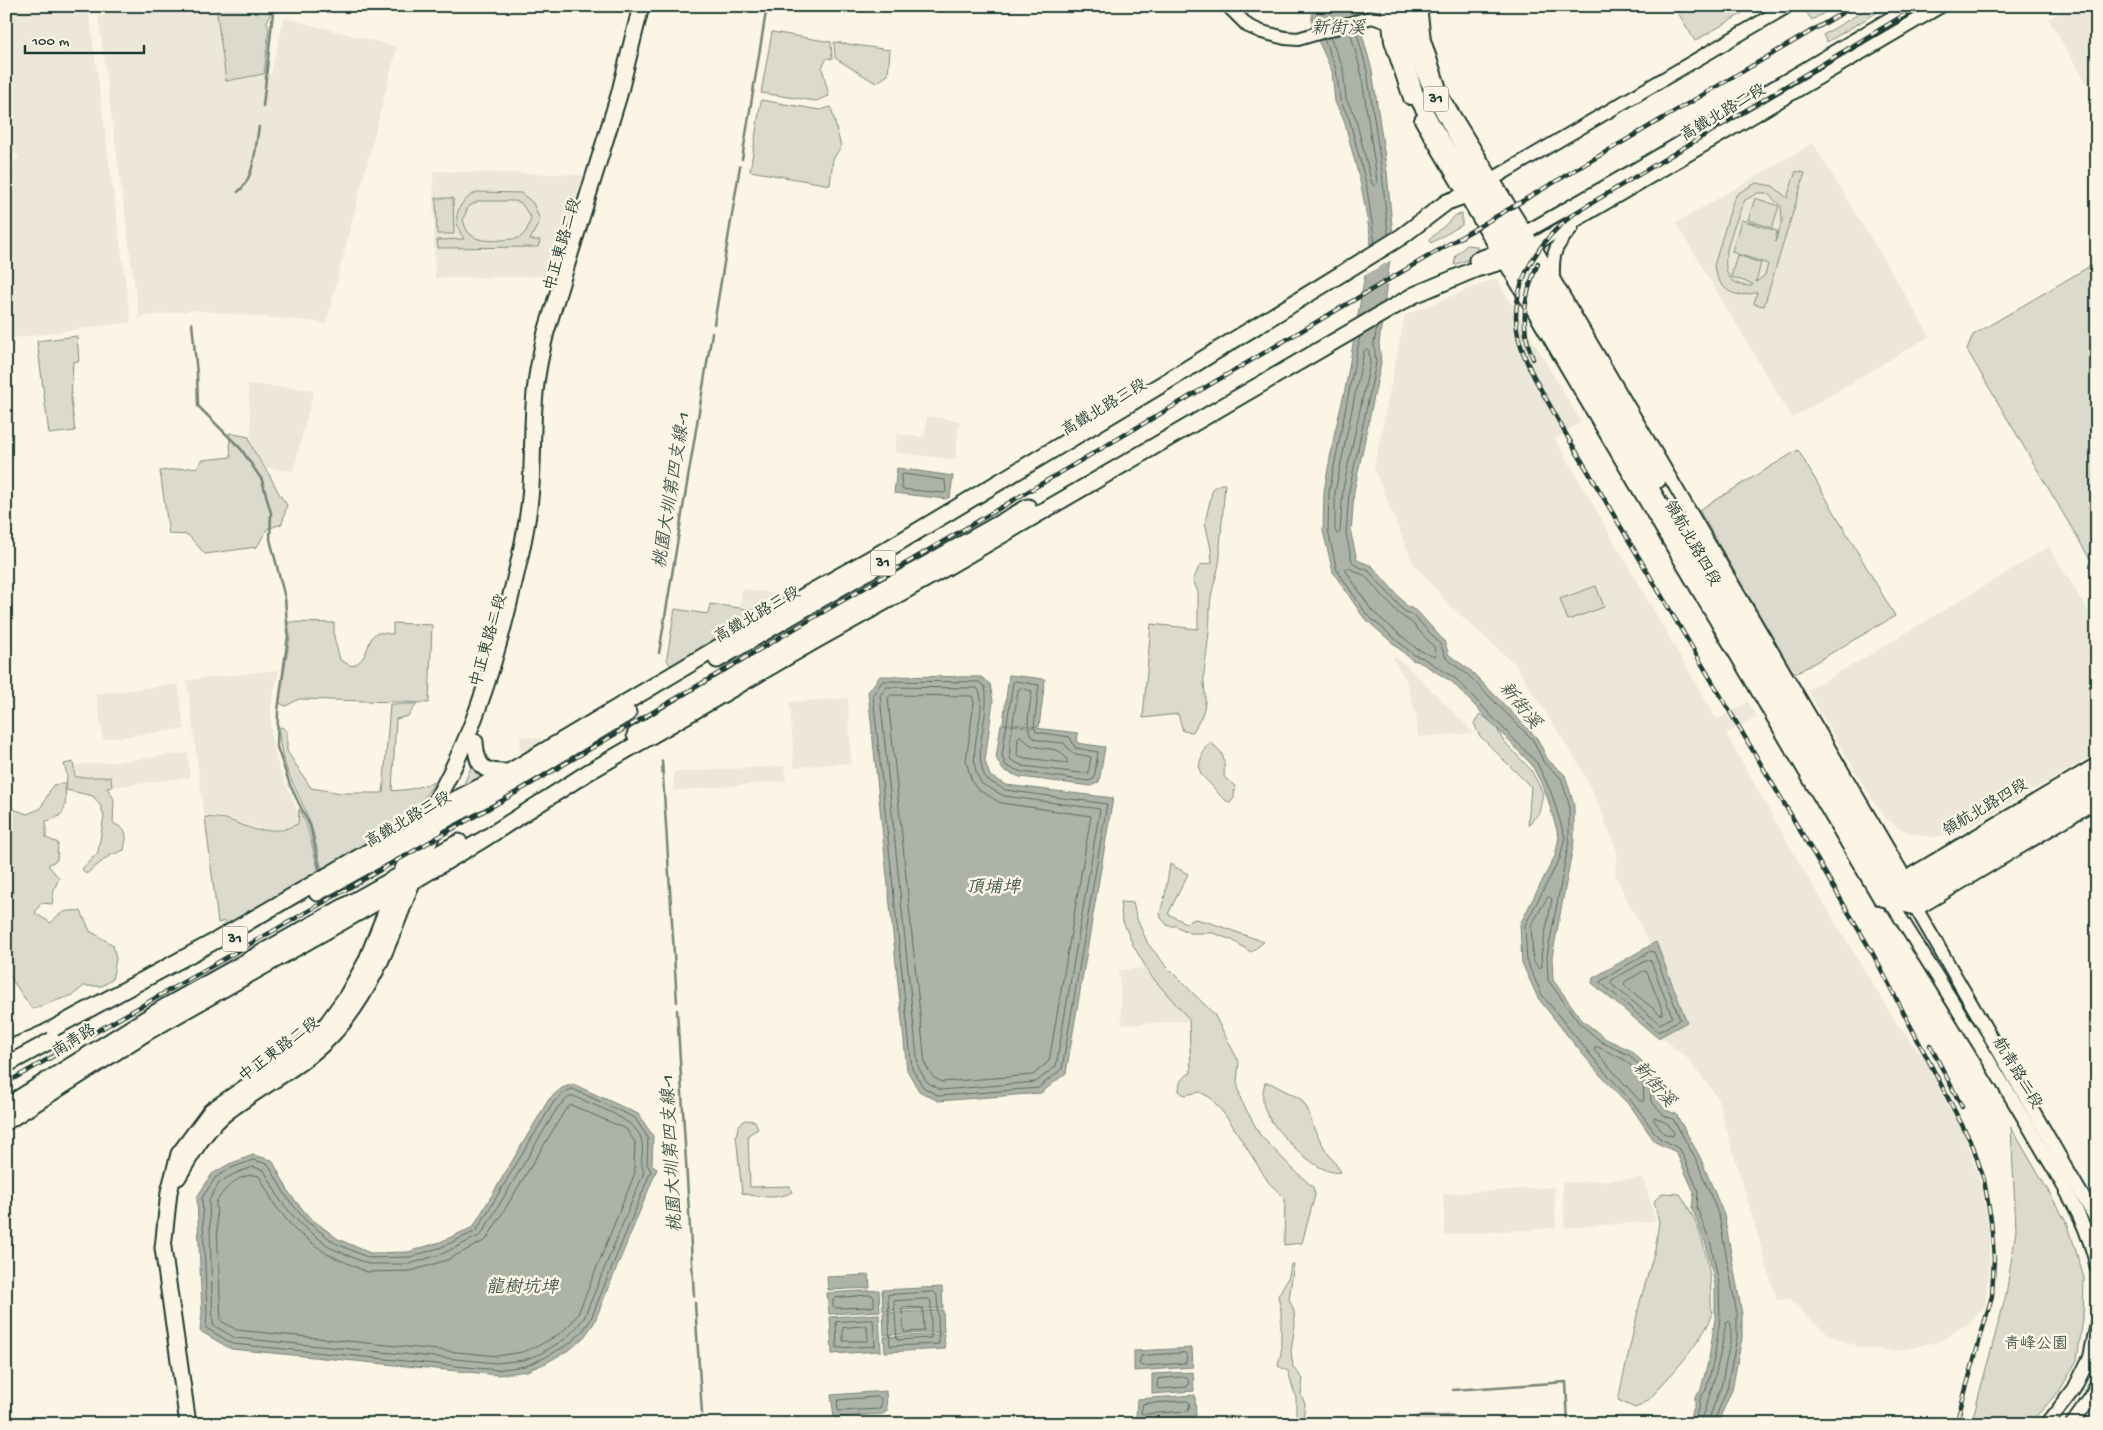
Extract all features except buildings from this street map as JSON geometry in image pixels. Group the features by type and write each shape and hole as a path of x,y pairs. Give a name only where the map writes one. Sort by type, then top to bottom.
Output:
{"main road":[{"name":"中正東路二段","path":"407,878 420,864 432,820 481,700 500,640 522,553 530,498 536,385 539,363 546,332 619,95 641,6"},
{"name":"中正東路二段","path":"446,804 475,742 496,687 532,554 539,496 545,385 550,360 594,205 627,100 649,6"},
{"name":"31","path":"1406,13 1406,63 1416,93 1478,188"},
{"name":"高鐵北路三段","path":"432,820 446,804 509,772 828,582 891,547 1400,243 1449,212 1478,188"},
{"name":"領航北路四段","path":"1478,188 1655,476 1793,706 1905,901 2097,776"},
{"path":"350,916 396,892 407,878 484,839 587,773 940,571 1388,306 1476,269 1515,247"},
{"name":"高鐵北路三段","path":"143,979 234,930 397,835 496,793 1107,428 1296,310 1345,276"},
{"name":"31","path":"420,864 472,835 857,604 1333,338"},
{"path":"789,618 828,582"},
{"path":"813,642 857,604"},
{"path":"475,742 477,758 481,766 495,772 509,772"},
{"path":"558,782 587,773"},
{"path":"1905,901 2097,789"},
{"name":"中正東路二段","path":"169,1192 206,1133 230,1110 270,1084 332,1036 358,1003 376,973 400,916 417,835 432,820"},
{"name":"高鐵北路三段","path":"52,1040 397,849 417,835"},
{"name":"南青路","path":"6,1106 163,1008 407,878"},
{"name":"中正東路二段","path":"188,1424 163,1248 169,1192 178,1154 211,1111 282,1062 326,1025 347,996 366,962 396,892"},
{"path":"350,916 358,917 371,925 376,937"},
{"name":"南青路","path":"6,1122 149,1031 350,916"},
{"name":"南青路","path":"6,1050 30,1040 143,979"},
{"path":"24,1058 30,1040"},
{"name":"南青路","path":"6,1065 52,1040"}],"street":[{"path":"1228,6 1248,26 1285,38 1298,39 1372,17 1406,13"},
{"name":"31","path":"1387,6 1406,13 1424,40 1443,98 1478,188"},
{"path":"1478,188 1788,6"},
{"name":"高鐵北路二段","path":"1515,247 1638,168 1911,6"},
{"name":"高鐵北路二段","path":"1515,247 1580,218 1941,6"},
{"name":"領航北路四段","path":"1478,188 1515,247 1880,899 1905,901"},
{"path":"1553,281 1553,263 1556,246 1580,218"},
{"name":"領航北路四段","path":"1515,247 1553,281 1906,872 2097,764"},
{"path":"1906,872 1905,901 2097,801"},
{"name":"航青路二段","path":"1905,901 2097,1221"},
{"name":"航青路二段","path":"1905,901 2081,1217 2093,1247 2097,1269"},
{"path":"2046,1424 2074,1389 2090,1356 2097,1323"},
{"path":"2072,1424 2091,1397 2097,1383"}],"shaded area":[{"path":"6,6 88,6 131,322 6,339 6,173 19,156 6,146"},
{"path":"160,6 216,6 226,81 271,74 284,18 397,47 326,323 194,310 139,317 98,16"},
{"path":"2070,6 2097,6 2097,100 2048,19"},
{"path":"1813,143 1930,336 1792,418 1676,223"},
{"path":"433,171 587,175 555,276 435,278"},
{"path":"1496,278 1581,422 1555,439 1715,717 1718,719 1748,702 1757,717 1727,733 1727,736 1801,866 1899,1027 1938,1076 1965,1136 1982,1188 1989,1229 1989,1270 1985,1306 1972,1321 1940,1341 1898,1351 1862,1348 1828,1334 1806,1316 1790,1298 1777,1301 1717,1097 1688,1059 1592,980 1650,945 1615,875 1617,852 1600,808 1581,768 1515,664 1449,605 1413,563 1374,468 1405,315"},
{"path":"248,384 314,390 293,472 265,467 252,448"},
{"path":"927,416 960,421 955,460 895,452 897,434 924,437"},
{"path":"2049,547 2097,626 2097,753 1964,830 1947,836 1931,837 1910,833 1897,827 1886,818 1872,799 1807,690 1856,663"},
{"path":"742,589 794,596 771,611 740,606"},
{"path":"1394,656 1411,670 1474,733 1418,737 1416,715 1406,679 1392,659"},
{"path":"279,670 271,706 271,738 279,768 298,812 297,824 282,829 256,828 227,818 204,815 187,680"},
{"path":"178,684 184,729 103,739 96,694"},
{"path":"848,698 851,763 794,767 790,702"},
{"path":"521,736 542,739 541,747 530,751 519,750"},
{"path":"187,753 190,777 113,787 112,776 76,776 74,765 114,762"},
{"path":"785,766 786,781 674,791 673,772"},
{"path":"1147,968 1151,976 1187,1016 1188,1021 1122,1025 1119,970"},
{"path":"1643,1178 1656,1221 1565,1228 1562,1183"},
{"path":"1554,1187 1556,1228 1445,1235 1443,1194"}],"green space":[{"path":"216,6 270,6 272,10 267,22 269,29 264,74 226,81"},
{"path":"1674,6 1739,6 1743,13 1695,41"},
{"path":"1816,6 1836,6 1812,20 1806,12"},
{"path":"1872,6 1888,6 1827,42 1823,35"},
{"path":"772,32 831,42 832,59 827,58 822,68 829,96 816,101 761,93"},
{"path":"834,42 890,50 888,75 876,83 838,60 835,58"},
{"path":"761,100 820,110 831,107 841,147 833,159 830,185 750,171"},
{"path":"1796,171 1805,173 1764,306 1754,304 1757,292 1741,295 1729,291 1720,281 1714,266 1733,201 1737,194 1756,183 1773,186 1787,198","holes":["1758,193 1767,193 1781,206 1782,221 1775,242 1777,231 1741,220 1732,252 1768,264 1765,275 1756,282 1761,263 1737,255 1731,277 1753,284 1751,286 1737,283 1729,277 1726,267 1726,256 1733,230 1745,200"]},
{"path":"477,192 521,193 533,203 540,220 530,240 540,240 538,247 438,248 437,240 464,239 460,232 457,218 460,206","holes":["478,201 515,201 521,203 531,218 526,231 519,238 483,240 470,234 466,228 463,219 468,207"]},
{"path":"436,198 453,198 454,234 437,234"},
{"path":"1755,198 1779,206 1772,228 1748,220"},
{"path":"1462,214 1462,225 1431,243 1429,240 1456,215"},
{"path":"1467,245 1476,246 1481,255 1454,265 1456,255"},
{"path":"2097,262 2097,571 1967,350 1973,335"},
{"path":"77,336 79,361 73,362 71,400 75,431 49,434 37,341"},
{"path":"229,433 249,437 255,453 287,505 282,524 267,529 257,547 205,554 188,535 169,534 160,471 198,467 202,460 231,457"},
{"path":"1798,450 1895,616 1797,673 1792,671 1699,510"},
{"path":"1225,484 1220,555 1211,600 1204,673 1204,707 1193,732 1183,731 1178,714 1143,718 1151,624 1198,629 1198,592 1193,580 1200,565 1212,563 1205,522 1213,488"},
{"path":"1596,586 1604,607 1568,620 1560,599"},
{"path":"710,604 770,612 675,666 670,664 667,657 675,609 708,614"},
{"path":"288,622 334,623 334,637 340,660 352,666 358,663 365,654 374,635 377,633 393,634 393,623 432,625 429,703 299,699 286,706 279,703 290,636"},
{"path":"390,704 417,704 408,716 396,719 392,791 411,789 435,782 416,808 393,828 322,870 311,825 282,755 279,728 282,727 287,732 287,751 311,788 341,793 383,793"},
{"path":"1480,714 1495,724 1502,739 1531,770 1543,793 1539,813 1528,825 1531,787 1479,735 1474,723"},
{"path":"1210,743 1219,749 1223,757 1224,777 1235,786 1234,798 1230,803 1220,796 1200,771 1199,767 1203,752"},
{"path":"73,762 75,777 111,777 112,787 107,788 114,799 113,823 122,828 126,834 124,850 109,856 86,874 82,869 98,852 104,816 100,805 93,796 66,790 67,775 64,764"},
{"path":"473,762 490,775 462,789"},
{"path":"65,783 65,803 62,812 59,816 46,821 46,838 58,843 57,860 48,865 59,878 54,890 52,904 41,903 35,913 51,923 64,912 81,911 90,931 113,945 116,959 112,980 102,986 84,986 73,995 32,1009 6,971 6,809 8,807 27,814 40,809 53,785"},
{"path":"299,809 307,826 319,873 228,927 225,921 218,923 205,817 226,819 256,830 282,830 298,824"},
{"path":"1170,864 1188,874 1168,914 1186,923 1195,919 1264,942 1251,952 1232,940 1213,933 1190,933 1176,926 1168,926 1161,918 1160,913"},
{"path":"1120,902 1133,903 1137,919 1148,944 1167,967 1214,1014 1239,1062 1237,1082 1241,1100 1260,1135 1313,1187 1315,1195 1302,1243 1284,1245 1285,1198 1269,1183 1229,1120 1211,1098 1200,1092 1184,1095 1179,1091 1182,1080 1191,1073 1189,1019 1151,976 1133,945 1122,919"},
{"path":"1265,1083 1270,1083 1301,1099 1308,1110 1314,1129 1341,1172 1332,1172 1321,1168 1309,1160 1277,1129 1264,1107 1263,1093"},
{"path":"745,1120 755,1121 758,1129 748,1135 750,1187 790,1186 792,1192 774,1197 761,1197 742,1193 736,1135 739,1125"},
{"name":"青峰公園","path":"2011,1127 2068,1225 2084,1278 2083,1319 2077,1360 2060,1390 2029,1424 1971,1424 2006,1295 2016,1230"},
{"path":"1663,1193 1680,1194 1694,1219 1704,1246 1710,1274 1711,1316 1708,1325 1692,1350 1679,1366 1645,1403 1635,1408 1618,1400 1640,1302 1655,1250 1659,1222 1654,1201"},
{"path":"1291,1264 1294,1264 1289,1299 1294,1311 1295,1325 1291,1351 1293,1367 1303,1379 1301,1395 1305,1404 1302,1424 1296,1424 1296,1398 1288,1371 1278,1366 1281,1353 1281,1310 1278,1296 1289,1276"},
{"path":"1454,1415 1459,1422 1458,1424 1417,1424 1416,1416"}],"water":[{"name":"新街溪","path":"1312,6 1357,6 1362,34 1372,70 1387,172 1393,236 1379,343 1381,363 1354,491 1351,534 1357,560 1372,566 1407,606 1418,612 1444,641 1449,655 1471,671 1537,738 1548,760 1565,775 1574,804 1574,841 1552,957 1553,980 1582,1020 1606,1039 1632,1051 1654,1074 1656,1093 1660,1103 1664,1108 1676,1114 1700,1157 1724,1215 1742,1314 1742,1338 1732,1390 1717,1424 1687,1424 1695,1405 1695,1396 1701,1389 1709,1358 1715,1319 1715,1284 1706,1245 1692,1208 1694,1192 1676,1152 1655,1142 1632,1108 1600,1075 1567,1035 1538,998 1522,963 1520,924 1555,856 1559,837 1546,793 1532,765 1452,682 1420,662 1412,660 1364,618 1333,572 1323,531 1324,491 1345,390 1371,240 1361,185 1344,120 1335,102 1332,71 1312,27"},
{"path":"897,468 953,476 950,497 945,499 894,493"},
{"path":"1009,675 1045,679 1039,727 1003,723"},
{"name":"頂埔埤","path":"880,676 981,677 990,684 993,701 985,761 990,776 1006,785 1113,798 1066,1073 1041,1093 938,1101 919,1091 907,1070 868,692"},
{"path":"1001,724 1078,733 1077,743 1105,747 1099,782 1091,786 1020,777 1003,770 996,758"},
{"path":"1656,942 1687,1022 1658,1038 1592,983 1593,978"},
{"name":"龍樹坑埤","path":"573,1084 638,1114 653,1136 652,1164 657,1169 594,1323 585,1336 572,1348 546,1363 527,1371 498,1375 231,1349 200,1331 202,1312 197,1197 212,1174 229,1164 253,1155 272,1160 290,1194 309,1217 338,1239 370,1253 408,1252 440,1242 473,1227 549,1099 562,1088"},
{"path":"869,1275 870,1288 828,1290 827,1277"},
{"path":"942,1287 943,1308 883,1311 882,1290"},
{"path":"879,1290 880,1311 829,1314 827,1293"},
{"path":"943,1310 944,1332 884,1335 883,1313"},
{"path":"879,1314 881,1351 832,1354 830,1317"},
{"path":"944,1334 945,1349 885,1352 884,1337"},
{"path":"1192,1348 1193,1367 1134,1371 1134,1351"},
{"path":"1193,1372 1194,1391 1152,1394 1152,1374"},
{"path":"886,1391 887,1411 883,1414 834,1417 831,1395"},
{"path":"1195,1395 1196,1416 1136,1420 1137,1399"},
{"path":"1196,1418 1196,1424 1135,1424 1135,1423"}],"pier":[{"path":"1396,236 1393,259 1362,277 1366,254"}],"waterway":[{"path":"263,106 273,12 271,6"},
{"name":"桃園大圳第四支線-1","path":"742,159 767,6"},
{"path":"238,192 244,186 251,171 259,127"},
{"name":"桃園大圳第四支線-1","path":"714,324 740,166"},
{"path":"192,323 198,406 241,449 262,480 271,513 270,539 285,598 288,636 278,711 277,747 290,785 310,826 320,870"},
{"name":"桃園大圳第四支線-1","path":"659,653 712,333"},
{"name":"桃園大圳第四支線-1","path":"662,761 677,1002"},
{"name":"桃園大圳第四支線-1","path":"677,1010 694,1296"},
{"name":"桃園大圳第四支線-1","path":"695,1303 702,1414"},
{"path":"1453,1390 1566,1382 1568,1424"}],"railway":[{"path":"6,1083 505,799 1854,6"},
{"path":"1919,6 1575,213 1560,225 1535,255 1526,272 1516,308 1521,346 1540,388 1873,954 1973,1146 1984,1180 1991,1220 1994,1258 1992,1296 1956,1424"},
{"path":"1533,359 1526,334 1525,310 1529,287 1538,263"},
{"path":"1930,1045 1962,1107"}]}
